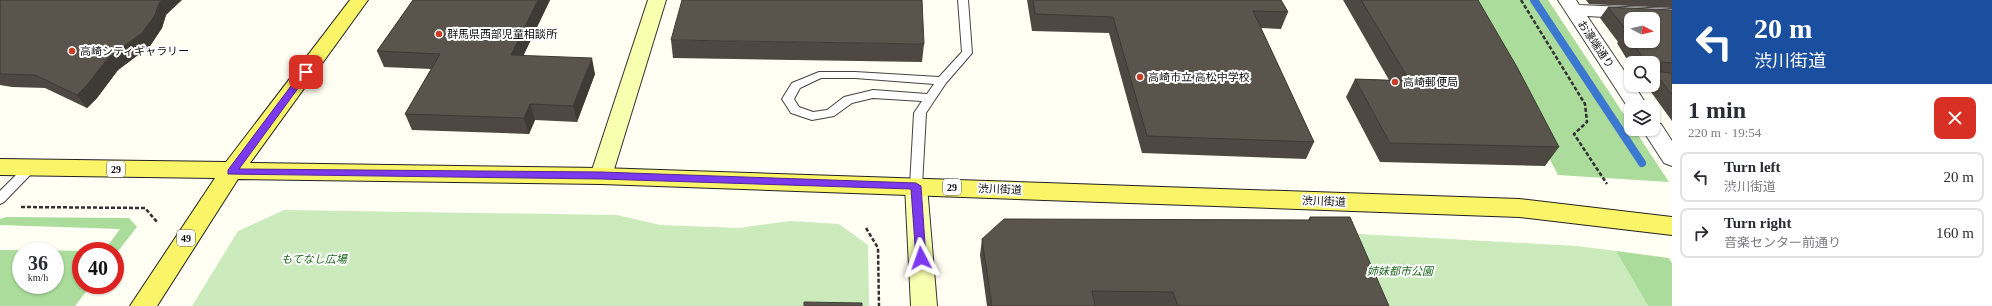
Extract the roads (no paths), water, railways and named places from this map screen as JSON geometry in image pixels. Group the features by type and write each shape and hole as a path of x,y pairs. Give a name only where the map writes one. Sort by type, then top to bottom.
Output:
{"main road":[{"name":"49","path":"142,306 231,172 359,0"},
{"name":"29","path":"0,167 231,172"},
{"name":"渋川街道","path":"231,172 601,176 1519,208 1672,226"}],"street":[{"path":"601,176 657,0"},
{"path":"1570,5 1672,16"},
{"name":"お濠端通り","path":"1570,5 1624,76"},
{"path":"1658,136 1672,158"},
{"path":"916,186 924,306"}],"lane":[{"path":"916,186 920,113 942,81 967,53 963,0"},
{"path":"930,98 873,94 848,100 830,113 812,116 795,110 788,99 796,86 819,75 855,75 942,81"},
{"path":"0,198 30,168"}],"waterway":[{"path":"1534,0 1642,163"}],"place":[{"name":"群馬県西部児童相談所","path":"439,34"},
{"name":"高崎シティギャラリー","path":"72,51"},
{"name":"高崎市立 高松中学校","path":"1140,77"},
{"name":"高崎郵便局","path":"1395,82"}],"park label":[{"name":"もてなし広場","path":"314,259"},
{"name":"姉妹都市公園","path":"1400,271"}]}
